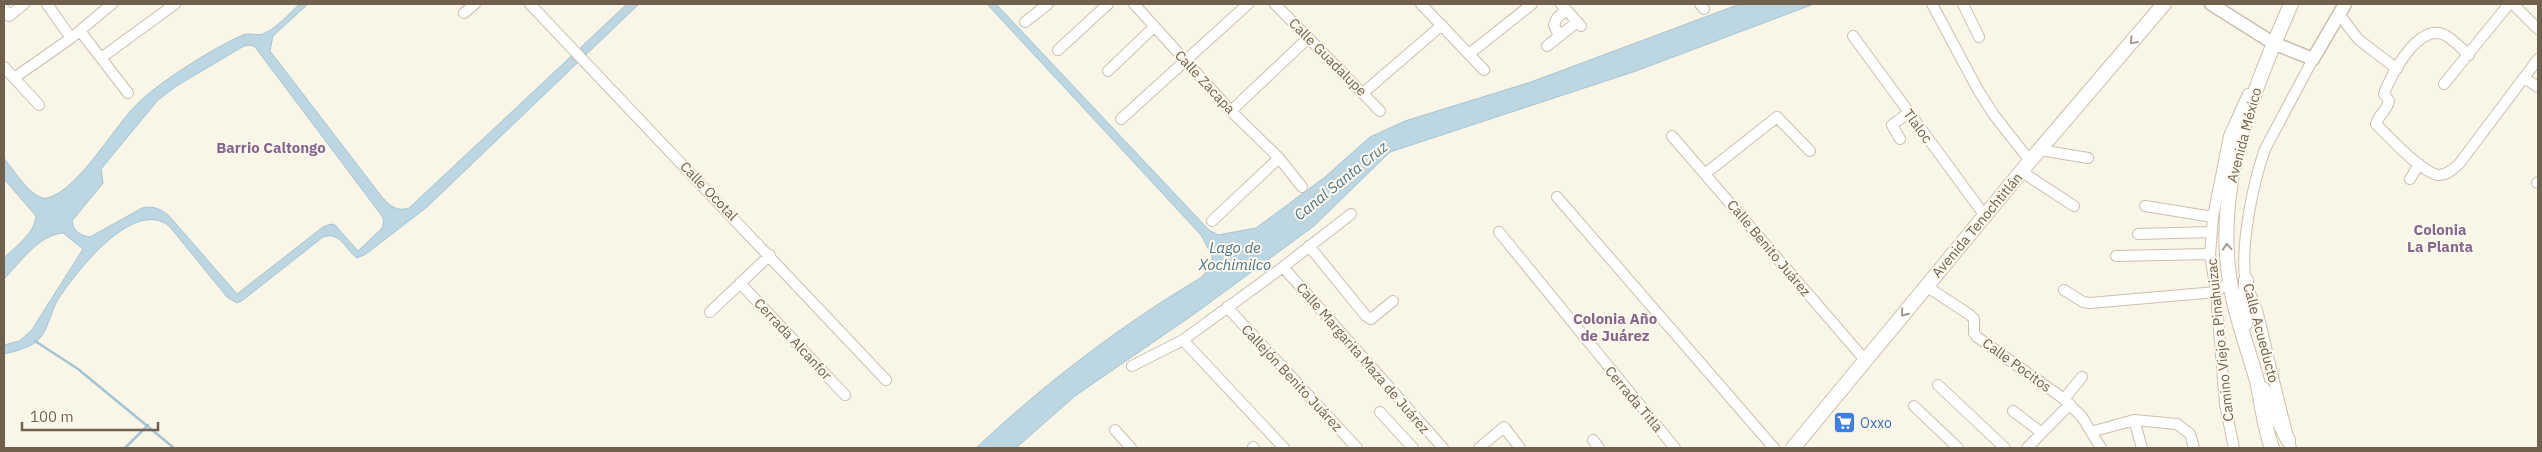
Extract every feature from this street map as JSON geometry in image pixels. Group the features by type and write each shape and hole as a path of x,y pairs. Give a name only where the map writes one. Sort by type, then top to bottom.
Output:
{"main road":[{"name":"Avenida Tenochtitlán","path":"1793,448 1984,216 2164,4"},
{"name":"Avenida México","path":"2272,448 2257,382 2230,282 2226,234 2231,179 2260,73 2291,4"},
{"path":"2244,337 2246,280"},
{"path":"2257,382 2266,393 2290,444"}],"street":[{"path":"4,9 9,16 24,4"},
{"path":"47,4 71,38"},
{"path":"14,78 71,38 112,4"},
{"path":"102,58 175,4"},
{"path":"464,13 475,4"},
{"name":"Calle Ocotal","path":"530,4 770,255 886,380"},
{"path":"1025,22 1048,4"},
{"path":"1058,50 1108,4"},
{"name":"Calle Zacapa","path":"1134,4 1231,111 1279,158 1302,187"},
{"path":"1121,119 1248,4"},
{"name":"Calle Guadalupe","path":"1275,4 1380,111"},
{"path":"1469,54 1532,4"},
{"path":"1932,4 1978,90 2026,167 2074,206"},
{"path":"1963,4 1979,37"},
{"path":"2210,4 2274,42 2313,59"},
{"path":"2285,18 2300,4"},
{"path":"2444,84 2511,4 2537,26"},
{"path":"1425,5 1484,70"},
{"path":"1547,46 1559,36 1579,25 1564,7 1554,25 1559,36"},
{"path":"2342,9 2358,39 2397,69"},
{"name":"Calle Acueducto","path":"2290,444 2257,310 2246,280 2246,247 2260,165 2265,149 2342,9"},
{"path":"1363,93 1442,25"},
{"path":"1108,71 1154,27"},
{"path":"80,31 128,93"},
{"path":"2470,55 2445,35 2426,34 2419,38 2397,69 2384,94 2389,102 2388,107 2376,124 2422,166 2440,175 2449,172 2459,164 2538,59"},
{"name":"Tlaloc","path":"1853,36 1984,216"},
{"path":"1231,111 1308,38"},
{"path":"4,67 39,105"},
{"name":"Camino Viejo a Pinahuizac","path":"2234,448 2225,404 2216,292 2210,254 2211,232 2229,136 2260,73"},
{"path":"2524,78 2538,87"},
{"path":"1900,139 1892,125 1908,113"},
{"path":"1706,173 1777,117 1810,151"},
{"name":"Calle Benito Juárez","path":"1672,136 1706,173 1865,360"},
{"path":"2040,150 2088,158"},
{"path":"1212,221 1279,158"},
{"path":"2410,179 2422,166"},
{"path":"1557,197 1774,448"},
{"path":"2145,206 2213,217"},
{"path":"1132,366 1183,340 1283,267 1351,214"},
{"name":"Cerrada Titla","path":"1499,232 1675,448"},
{"path":"2138,234 2211,232"},
{"path":"1309,246 1366,316 1371,319 1393,301"},
{"path":"2116,256 2210,254"},
{"path":"710,312 770,255"},
{"name":"Calle Margarita Maza de Juárez","path":"1283,267 1443,448"},
{"path":"2064,290 2083,302 2090,303 2216,292 2230,282"},
{"name":"Cerrada Alcanfor","path":"740,284 845,396"},
{"name":"Calle Pocitos","path":"1926,286 1970,315 1974,319 1974,333 1977,337 2067,402 2101,448"},
{"name":"Callejón Benito Juárez","path":"1227,307 1357,448"},
{"path":"1183,340 1284,448"},
{"path":"2027,448 2067,402 2082,378"},
{"path":"1938,385 2005,448"},
{"path":"1914,406 1958,448"},
{"path":"2012,411 2042,433"},
{"path":"1380,412 1413,448"},
{"path":"2134,420 2142,448"},
{"path":"2091,432 2134,420 2177,424 2190,434 2194,448"},
{"path":"1479,448 1504,427 1520,448"},
{"path":"1115,430 1131,448"}],"water":[{"path":"300,4 308,4 273,36 270,51 382,197 397,209 405,209 409,208 627,4 639,4 427,207 366,254 357,258 334,236 323,237 237,303 227,297 170,227 156,220 140,221 123,229 91,257 57,301 46,328 36,342 25,348 4,354 4,345 19,341 31,331 83,249 63,233 54,235 45,239 30,251 4,279 4,258 28,234 35,222 36,216 4,179 4,158 23,183 41,198 47,198 59,193 83,171 138,103 159,85 232,40 246,34 260,35 270,30","holes":["251,45 255,47 382,216 384,220 382,228 358,251 335,225 331,224 323,227 237,294 171,218 158,209 142,208 90,237 78,232 74,228 72,221 103,183 101,169 158,100 178,85 244,46"]},
{"name":"Lago de Xochimilco","path":"987,4 996,4 1209,230 1218,235 1256,228 1325,177 1370,137 1405,121 1531,82 1740,4 1814,4 1636,71 1390,152 1314,226 1197,312 1075,396 1016,448 976,448 1084,356 1142,315 1202,277 1212,265 1212,256 1201,235"}],"waterway":[{"path":"35,341 78,369 174,448"},
{"path":"125,448 148,425"}],"place":[{"name":"Oxxo","path":"1844,423"}],"district":[{"name":"Barrio Caltongo","path":"271,148"},
{"name":"Colonia La Planta","path":"2440,238"},
{"name":"Colonia Año de Juárez","path":"1615,328"}],"water label":[{"name":"Canal Santa Cruz","path":"1341,181"}]}
